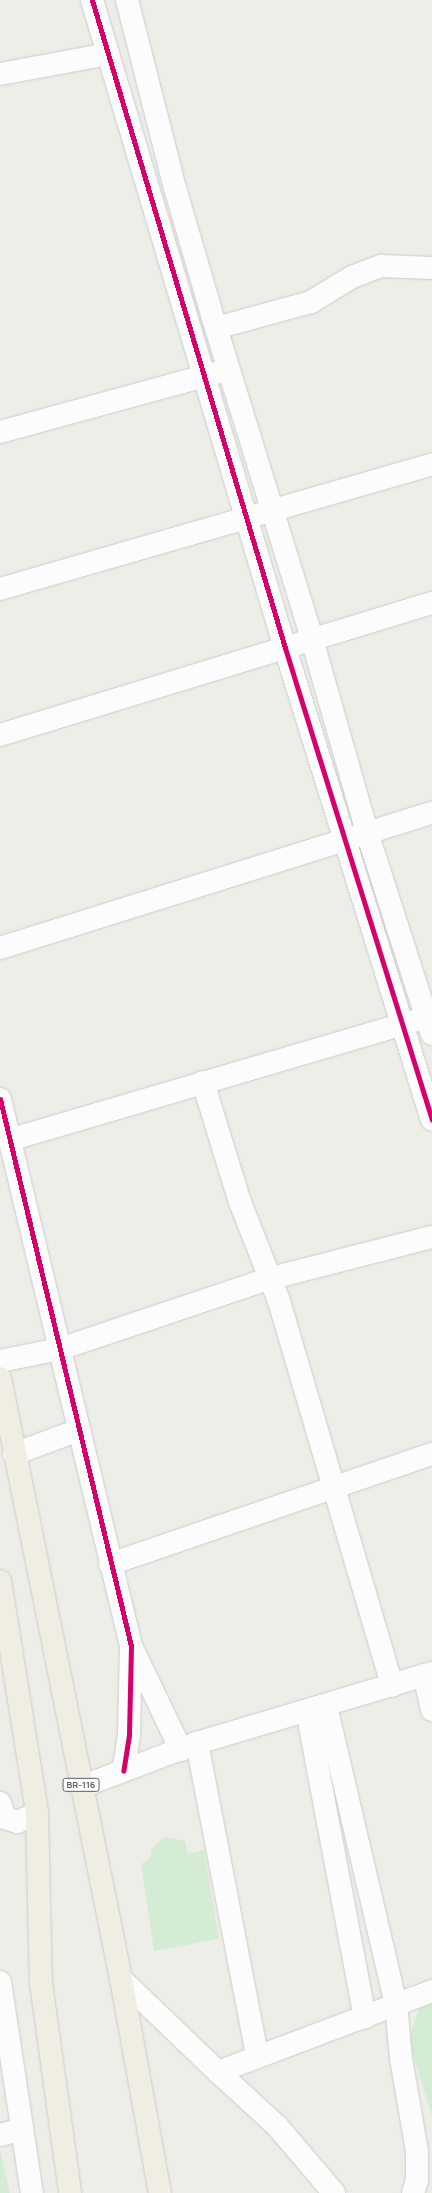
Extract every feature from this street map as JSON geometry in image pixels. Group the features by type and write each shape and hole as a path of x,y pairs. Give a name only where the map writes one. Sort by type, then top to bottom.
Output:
{"highway":[{"name":"BR-116","path":"0,1378 81,1787 121,1979 160,2193"},
{"path":"0,1581 37,1813 41,1983 70,2193"}],"street":[{"path":"92,0 285,648 343,839 403,1024 432,1120"},
{"path":"9,1140 403,1024 430,1022 367,832 312,639 216,328 175,188 127,0"},
{"path":"0,74 108,54"},
{"path":"150,195 175,188"},
{"path":"216,328 311,302 352,277 381,266 432,268"},
{"path":"0,432 229,369"},
{"path":"0,589 432,464"},
{"path":"0,735 432,603"},
{"path":"0,948 343,839 432,813"},
{"path":"203,1082 240,1202 268,1279 281,1308 392,1686"},
{"path":"0,1099 110,1564 131,1646 129,1735 123,1771"},
{"path":"0,1361 60,1348 268,1279 432,1237"},
{"path":"14,1454 79,1430"},
{"path":"110,1564 432,1454"},
{"path":"131,1646 189,1746 257,2056"},
{"path":"81,1787 189,1746 428,1674 432,1710"},
{"path":"316,1708 396,2004 400,2051 417,2152 416,2180 413,2193"},
{"path":"316,1708 365,2018"},
{"path":"0,1803 5,1818 17,1822 37,1813"},
{"path":"121,1979 277,2126 334,2193"},
{"path":"1,1988 32,2193"},
{"path":"218,2072 257,2056 365,2018 396,2004 432,1991"},
{"path":"0,2135 22,2129"}],"green space":[{"path":"165,1837 185,1841 188,1853 204,1850 219,1939 154,1951 141,1864 151,1857 151,1849"},
{"path":"432,1999 432,2116 408,2039 422,2002"},
{"path":"0,2150 10,2193 0,2193"}],"cycle path":[{"path":"92,0 285,648 432,1120"},
{"path":"0,1099 131,1646 129,1735 123,1771"}]}
